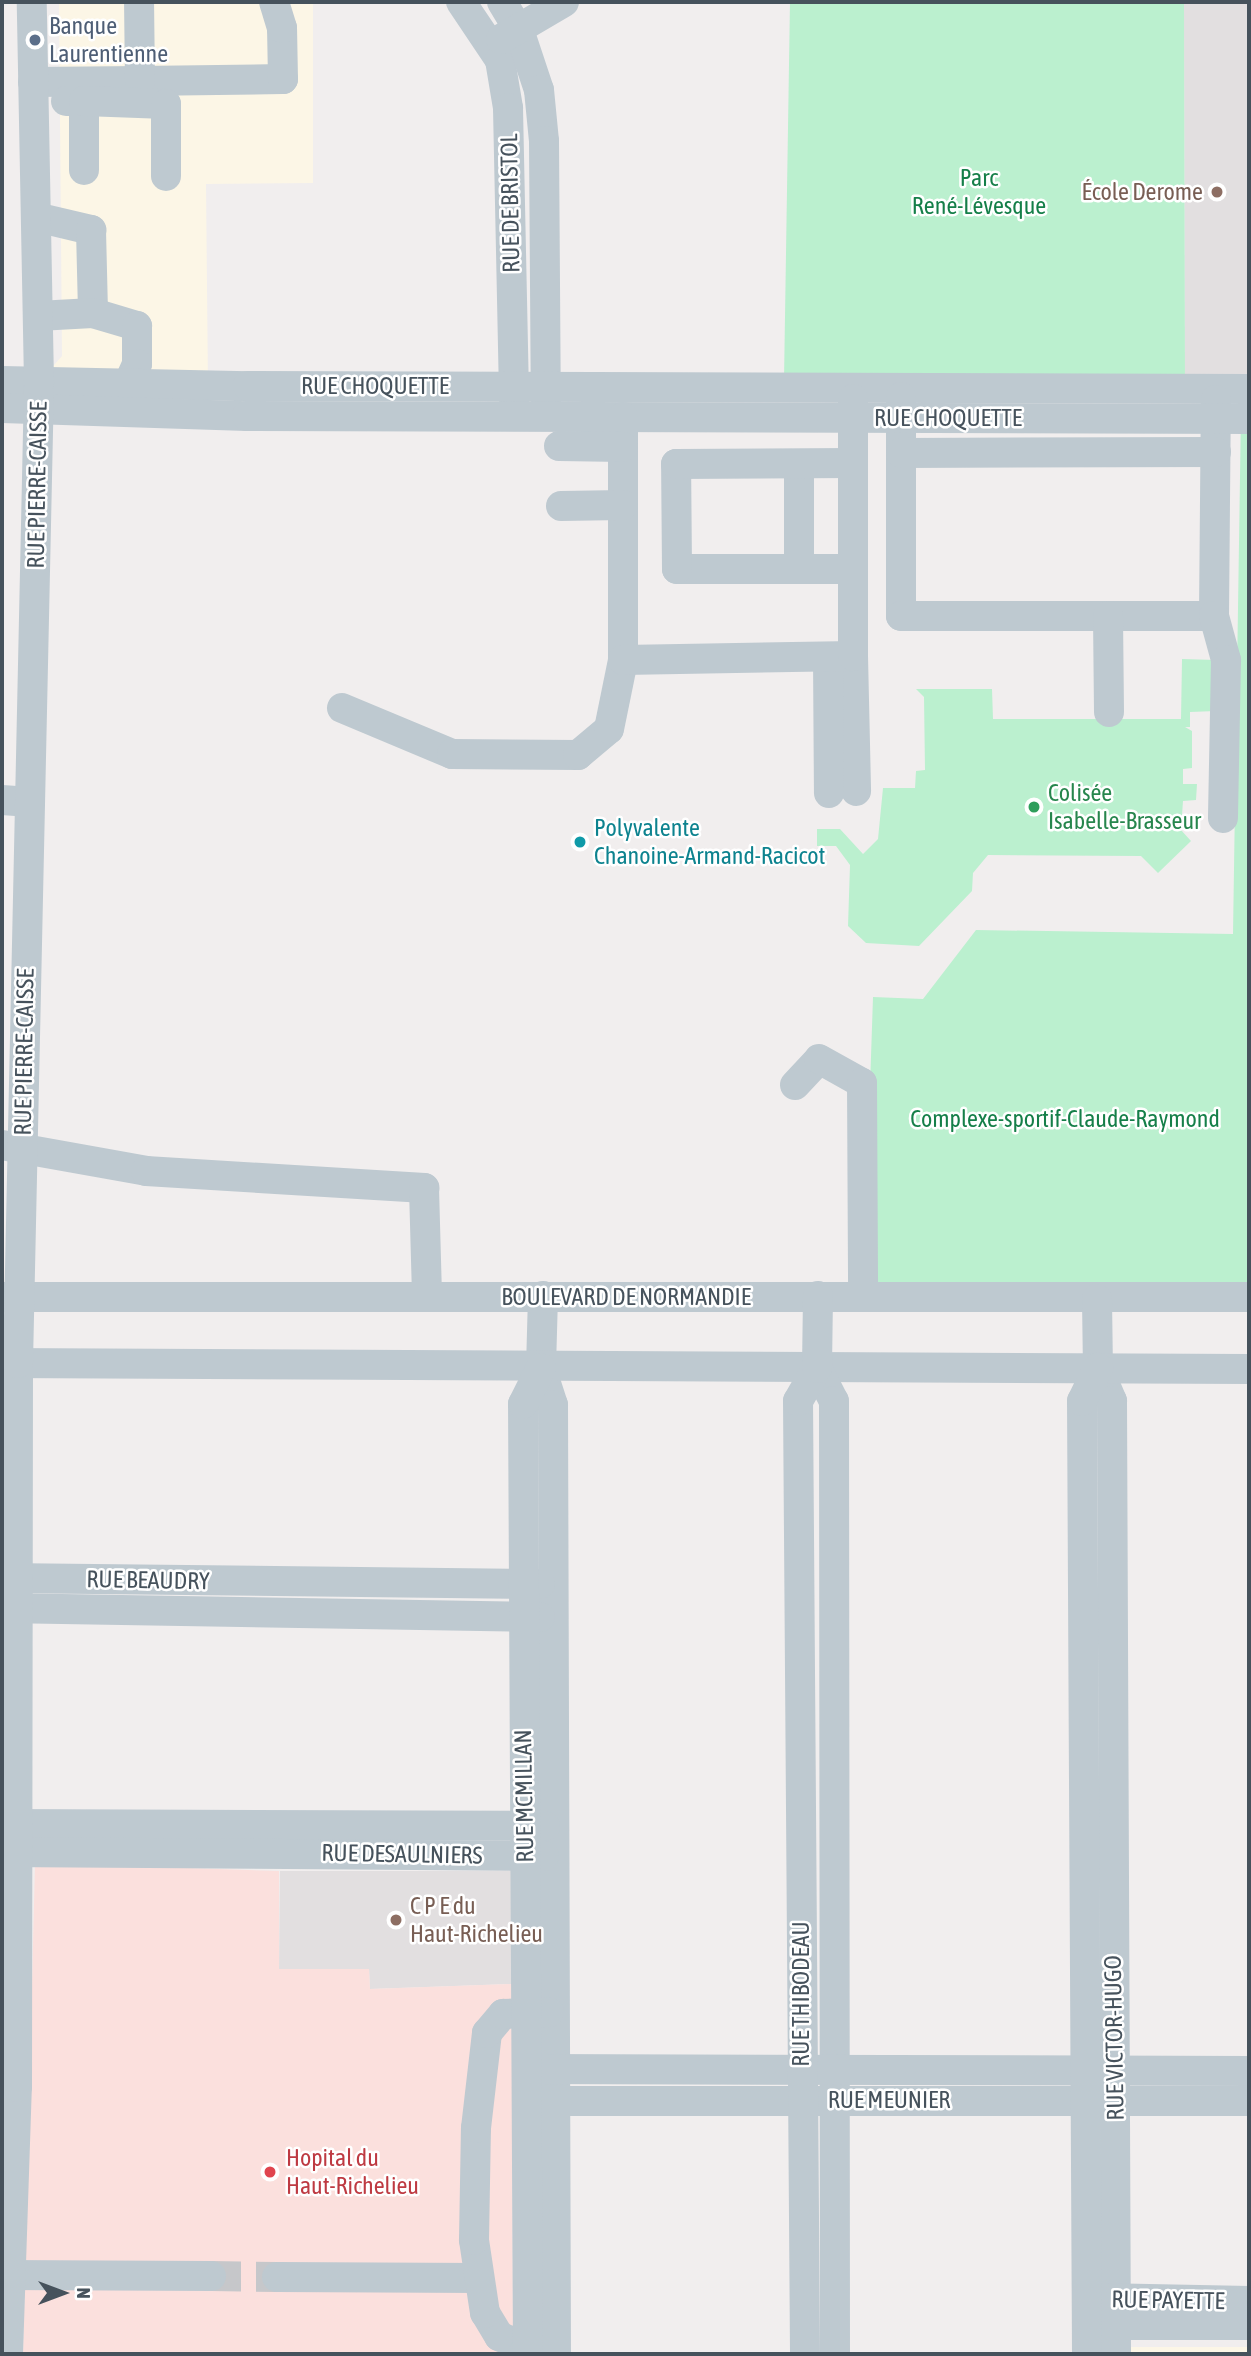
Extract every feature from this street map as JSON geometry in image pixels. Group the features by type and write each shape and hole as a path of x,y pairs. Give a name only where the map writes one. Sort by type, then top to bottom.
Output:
{"street":[{"name":"RUE PIERRE-CAISSE","path":"8,2354 6,2275 10,2087 10,1297 16,801 39,395 32,2"},
{"path":"139,2 140,81"},
{"path":"33,92 140,81 283,79 282,28 274,2"},
{"path":"477,23 509,10 564,2"},
{"name":"RUE DE BRISTOL","path":"509,10 539,90 544,141 547,417"},
{"name":"RUE DE BRISTOL","path":"477,23 500,60 508,108 514,416"},
{"path":"33,92 83,101 166,104 166,176"},
{"path":"83,101 85,170"},
{"path":"36,217 92,230 93,313"},
{"path":"38,316 93,313 137,326 137,364 128,384 128,414"},
{"name":"RUE CHOQUETTE","path":"2,381 39,395 128,414 1249,419"},
{"name":"RUE CHOQUETTE","path":"2,408 39,395 128,384 901,385 1065,389 1249,389"},
{"path":"747,418 748,385"},
{"path":"842,792 840,657 853,569 853,385"},
{"path":"901,385 901,616 1214,616"},
{"path":"247,416 248,386"},
{"path":"1065,389 1065,419"},
{"path":"1216,389 1214,616 1226,660 1223,818"},
{"path":"342,708 452,754 578,755 610,729 624,660 624,417"},
{"path":"559,446 624,447"},
{"path":"901,453 1216,452"},
{"path":"853,463 676,464 677,569 853,569"},
{"path":"799,464 799,569"},
{"path":"561,506 624,505"},
{"path":"1108,616 1108,712"},
{"path":"624,660 840,657"},
{"path":"795,1085 819,1059 862,1083 863,1295"},
{"path":"12,1145 146,1171 424,1188 427,1297"},
{"name":"BOULEVARD DE NORMANDIE","path":"10,1297 863,1295 1097,1300 1249,1297"},
{"name":"RUE MCMILLAN","path":"537,2352 541,2101 538,1856 552,1584 553,1405 541,1368 543,1296"},
{"name":"RUE THIBODEAU","path":"818,1296 817,1368 834,1401 832,1761 835,2354"},
{"name":"RUE VICTOR-HUGO","path":"1087,2354 1085,2101 1099,2071 1098,1723 1112,1401 1098,1368 1097,1300"},
{"path":"10,1363 1249,1370"},
{"name":"RUE MCMILLAN","path":"539,1826 521,1616 523,1404 541,1368"},
{"name":"RUE THIBODEAU","path":"805,2354 801,2101 798,1401 817,1368"},
{"name":"RUE BEAUDRY","path":"10,1578 552,1584"},
{"path":"294,1582 294,1614"},
{"name":"RUE BEAUDRY","path":"10,1608 551,1617"},
{"path":"799,1760 832,1761"},
{"name":"RUE DESAULNIERS","path":"11,1838 253,1839 539,1826"},
{"name":"RUE DESAULNIERS","path":"253,1839 538,1856"},
{"path":"537,2352 499,2336 485,2312 474,2240 476,2128 487,2033 503,2014 541,2012"},
{"name":"RUE MEUNIER","path":"541,2069 802,2071 834,2085 1085,2101 1249,2101"},
{"name":"RUE VICTOR-HUGO","path":"1099,2071 1115,2102 1117,2326"},
{"name":"RUE MEUNIER","path":"541,2101 801,2101 834,2085 1099,2071 1249,2071"},
{"path":"6,2275 211,2276"},
{"path":"277,2277 478,2278"},
{"name":"RUE PAYETTE","path":"1117,2326 1249,2301"},
{"name":"RUE PAYETTE","path":"1087,2311 1117,2326 1249,2325"}],"shaded area":[{"path":"59,2 313,2 313,183 206,184 208,386 39,382 62,356"},
{"name":"École Derome","path":"1184,2 1249,2 1249,389 1185,383"},
{"name":"Hopital du Haut-Richelieu","path":"35,1863 279,1871 279,1969 369,1969 370,1989 512,1984 513,2354 23,2354"},
{"name":"C P E du Haut-Richelieu","path":"280,1871 512,1871 512,1984 370,1989 369,1969 279,1969"},
{"path":"1116,2347 1249,2347 1249,2354 1116,2354"}],"green space":[{"name":"Parc René-Lévesque","path":"790,2 1184,2 1185,383 784,380"},
{"name":"Complexe-sportif-Claude-Raymond","path":"1241,412 1249,412 1249,1304 863,1295 873,997 923,999 976,930 1233,934"},
{"name":"Colisée Isabelle-Brasseur","path":"1182,659 1216,660 1216,711 1190,712 1190,727 1185,727 1192,731 1192,768 1183,769 1183,784 1197,784 1196,800 1183,801 1181,830 1191,841 1158,873 1141,856 988,855 973,873 972,891 919,946 866,943 848,926 850,865 836,846 817,846 817,829 840,829 863,854 878,839 883,788 915,788 916,771 925,770 924,697 916,689 992,689 993,719 1181,719"}],"tunnel":[{"path":"211,2276 277,2277"}],"place":[{"name":"Banque Laurentienne","path":"35,40"},
{"name":"École Derome","path":"1217,192"},
{"name":"Colisée Isabelle-Brasseur","path":"1034,807"},
{"name":"Polyvalente Chanoine-Armand-Racicot","path":"580,842"},
{"name":"C P E du Haut-Richelieu","path":"396,1920"},
{"name":"Hopital du Haut-Richelieu","path":"270,2172"}]}
